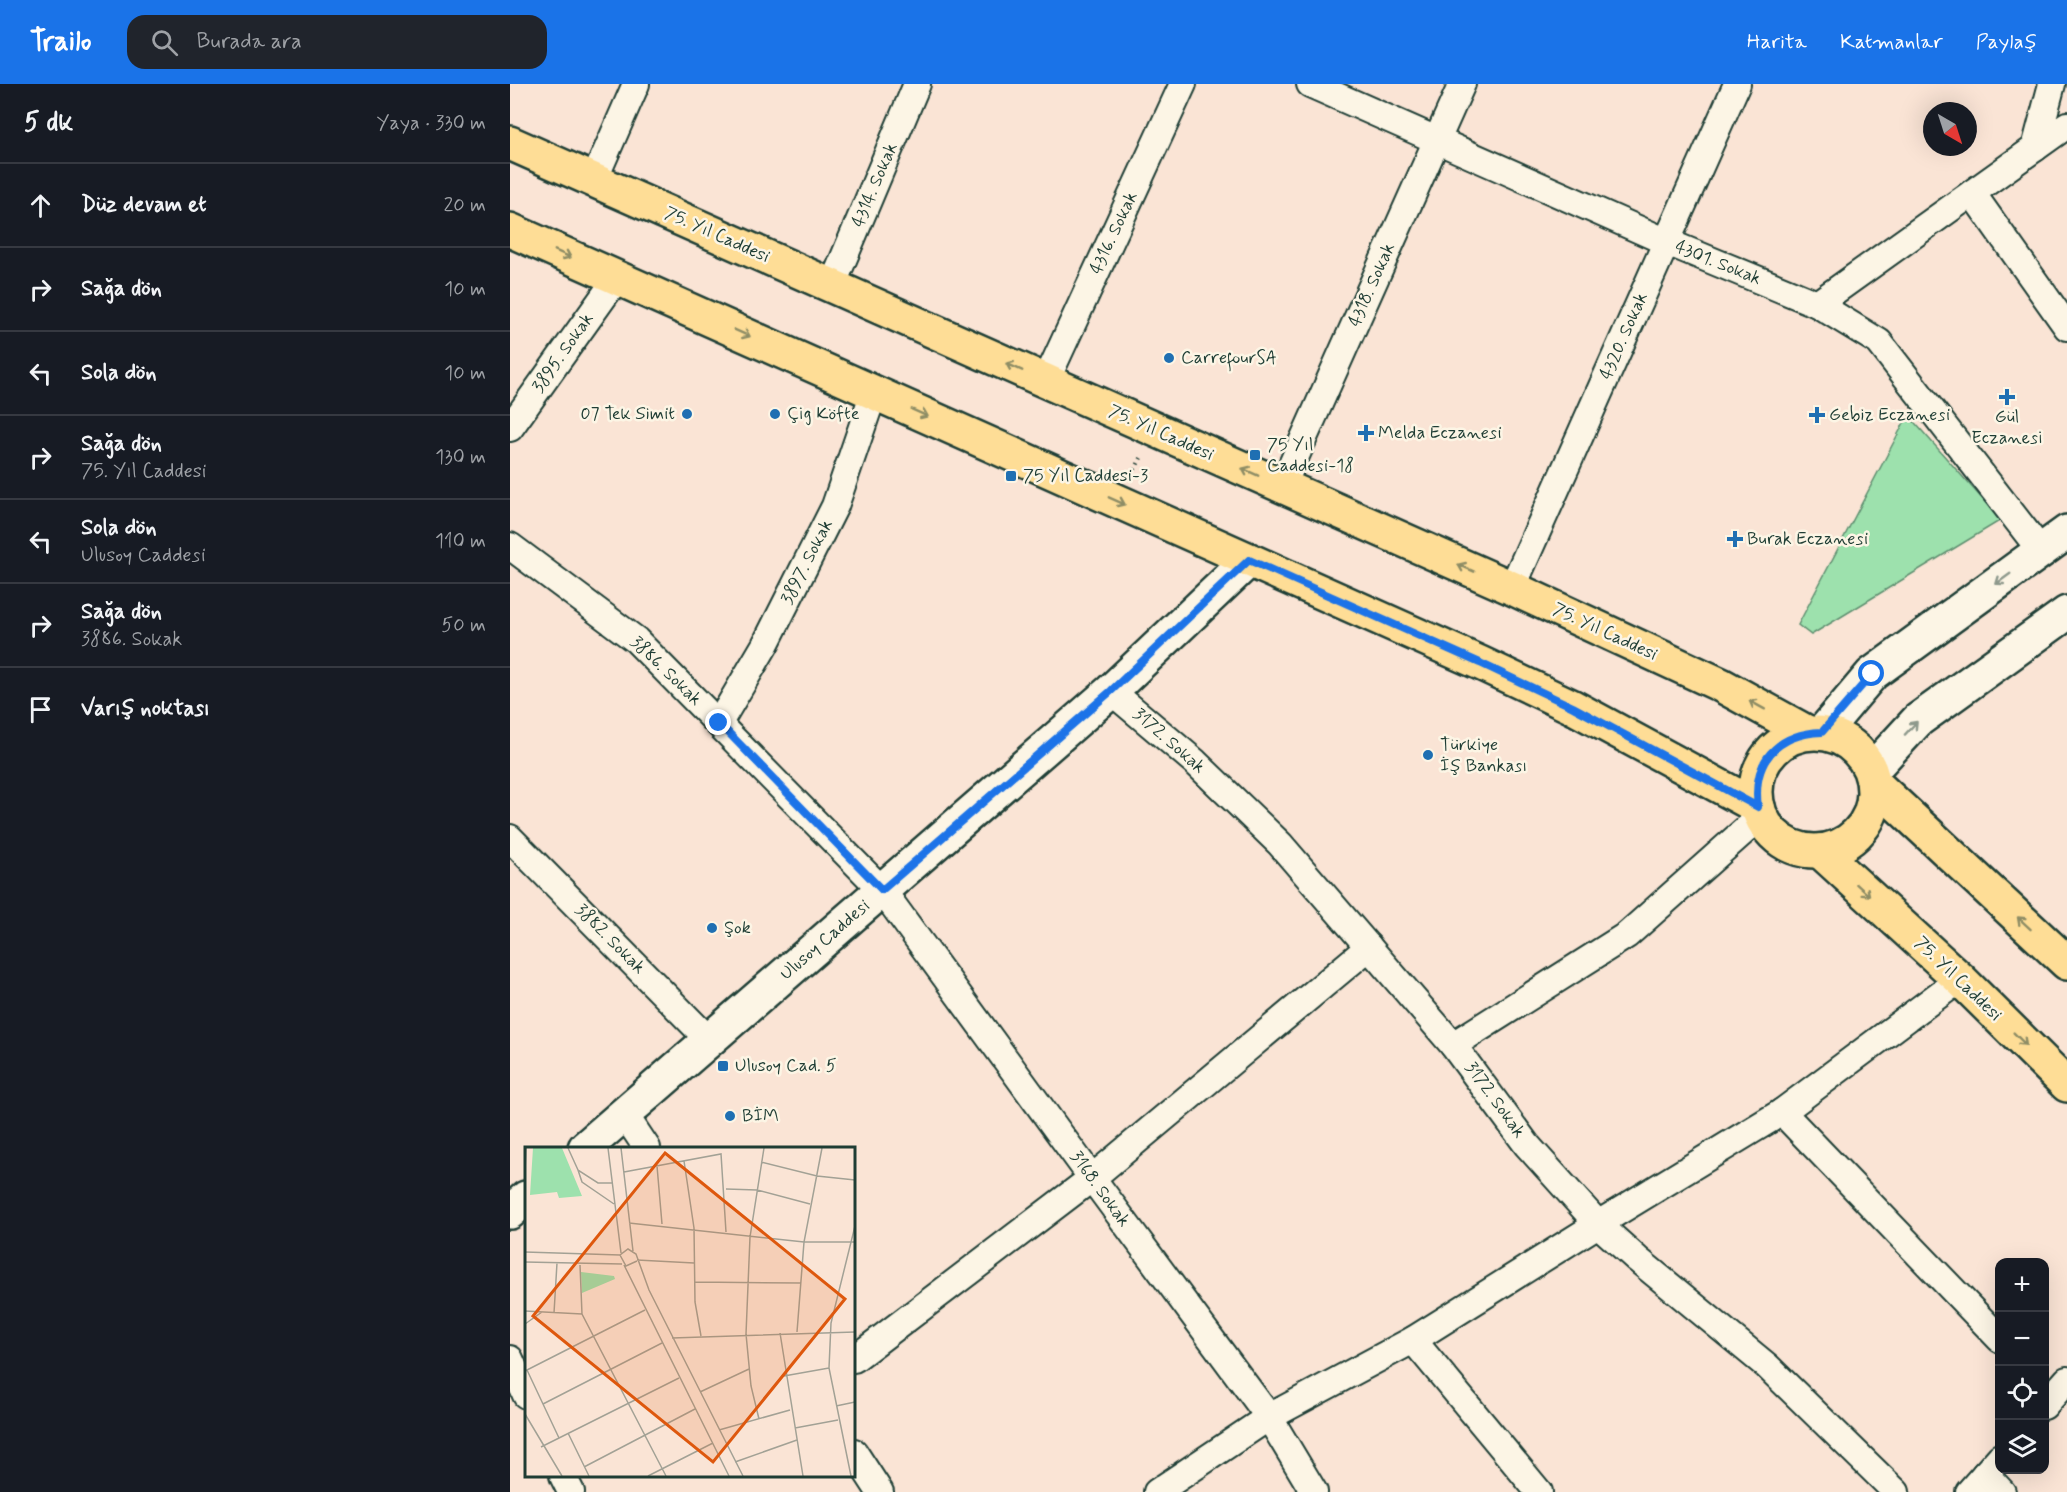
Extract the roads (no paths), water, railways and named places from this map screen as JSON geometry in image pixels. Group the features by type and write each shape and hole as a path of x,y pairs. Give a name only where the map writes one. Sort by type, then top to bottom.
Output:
{"main road":[{"name":"75. Yıl Caddesi","path":"510,143 1512,588 1722,685 1815,733"},
{"path":"510,230 1480,663 1573,707 1759,812"},
{"path":"1815,733 1838,737 1852,745 1864,757 1873,777 1875,797 1866,823 1846,843 1833,848 1820,851 1791,846 1768,829 1759,812 1756,790 1759,774 1766,759 1777,746 1791,737 1815,733"},
{"path":"1873,777 2067,963"},
{"name":"75. Yıl Caddesi","path":"1820,851 1960,979 2067,1085"}],"street":[{"path":"594,180 636,84"},
{"name":"4314. Sokak","path":"832,286 917,84"},
{"name":"4316. Sokak","path":"1046,381 1183,84"},
{"name":"4301. Sokak","path":"1310,84 1667,242 1817,304 1879,342 2041,551"},
{"name":"4318. Sokak","path":"1282,486 1462,84"},
{"name":"4320. Sokak","path":"1512,588 1737,84"},
{"path":"2035,148 2052,84"},
{"path":"1817,304 2067,125"},
{"path":"1972,193 2067,327"},
{"name":"3895. Sokak","path":"510,428 617,278"},
{"name":"3897. Sokak","path":"719,723 765,645 835,506 874,392"},
{"path":"1815,733 1872,674 2067,532"},
{"name":"3886. Sokak","path":"510,546 636,640 882,890"},
{"name":"Ulusoy Caddesi","path":"587,1147 1111,691 1249,560"},
{"path":"1873,777 1918,720 2067,613"},
{"name":"3172. Sokak","path":"1111,691 1196,762 1280,844 1454,1045 1527,1145 1598,1224 1767,1366 1896,1492"},
{"path":"1454,1045 1628,935 1759,812"},
{"name":"3882. Sokak","path":"510,838 709,1040"},
{"name":"3168. Sokak","path":"882,890 1269,1417 1314,1492"},
{"path":"855,1358 1092,1178 1369,947"},
{"path":"1157,1492 1269,1417 1413,1340 1782,1112 1960,979"},
{"path":"1782,1112 1995,1334"},
{"path":"625,1115 646,1147"},
{"path":"510,1212 525,1199"},
{"path":"1413,1340 1539,1492"},
{"path":"510,1359 525,1393"},
{"path":"855,1454 880,1492"},
{"path":"564,1477 571,1492"}],"place":[{"name":"CarrefourSA","path":"1169,358"},
{"name":"Gül Eczanesi","path":"2007,397"},
{"name":"07 Tek Simit","path":"687,414"},
{"name":"Çig Köfte","path":"775,414"},
{"name":"Gebiz Eczanesi","path":"1817,415"},
{"name":"Melda Eczanesi","path":"1366,433"},
{"name":"75 Yıl Caddesi-18","path":"1255,455"},
{"name":"75 Yıl Caddesi-3","path":"1011,476"},
{"name":"Burak Eczanesi","path":"1735,539"},
{"name":"Türkiye İş Bankası","path":"1428,755"},
{"name":"Şok","path":"712,928"},
{"name":"Ulusoy Cad. 5","path":"723,1066"},
{"name":"BİM","path":"730,1116"}]}
